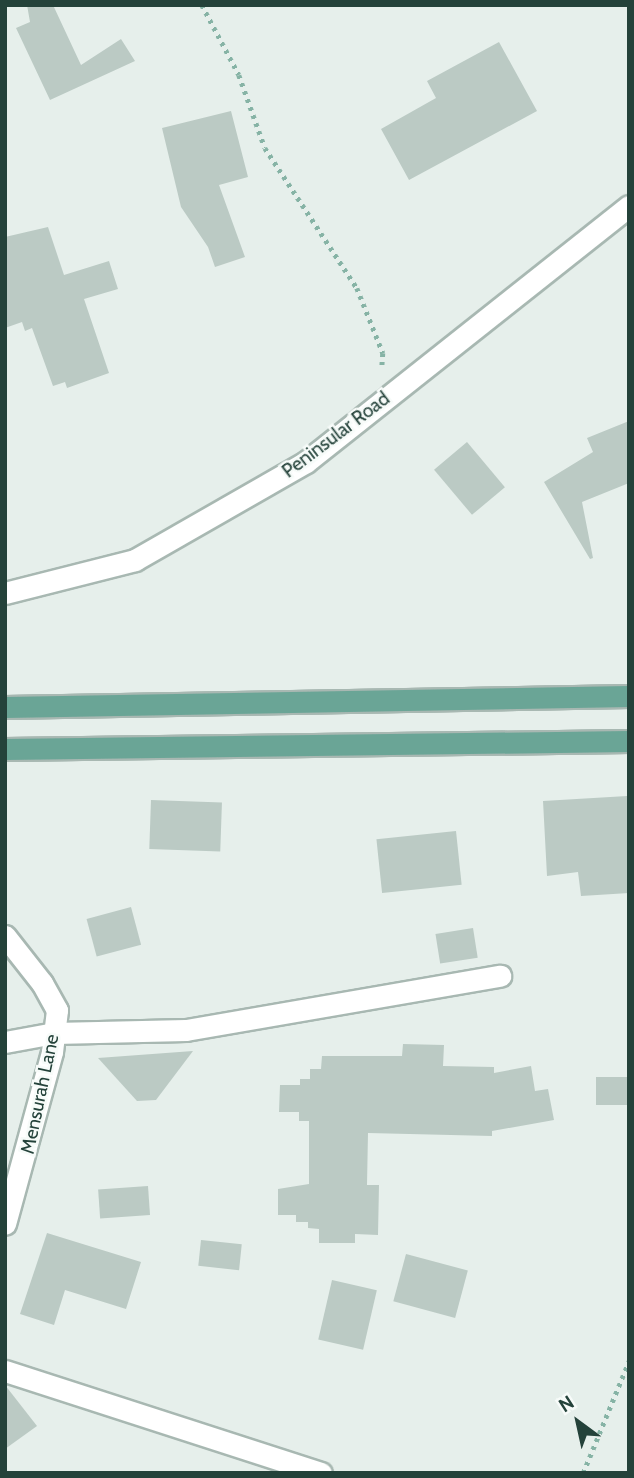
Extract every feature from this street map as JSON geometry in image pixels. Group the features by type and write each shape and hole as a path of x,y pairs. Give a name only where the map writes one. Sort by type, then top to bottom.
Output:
{"main road":[{"path":"5,707 629,696"},
{"path":"5,749 629,741"}],"street":[{"name":"Peninsular Road","path":"5,593 135,560 306,462 629,206"},
{"name":"Mensurah Lane","path":"5,936 42,983 57,1010 17,1193 5,1224"},
{"path":"5,1042 54,1033 186,1030 499,976"},
{"path":"5,1371 321,1473"}],"path":[{"path":"202,5 239,75 265,148 358,288 383,353 380,403"},
{"path":"583,1473 629,1361"}],"building":[{"path":"27,5 53,5 81,65 121,39 135,61 50,100 16,28 30,22"},
{"path":"499,42 537,111 409,180 381,129 436,98 427,81"},
{"path":"231,111 248,177 219,185 245,257 215,267 208,247 181,207 162,128"},
{"path":"48,227 64,275 109,261 118,289 84,299 109,373 67,388 65,382 53,386 32,328 25,331 22,322 5,328 5,237"},
{"path":"629,421 629,483 582,502 593,558 590,559 544,482 593,452 587,438"},
{"path":"467,442 505,487 472,515 434,470"},
{"path":"627,796 629,893 581,896 578,872 547,876 543,801"},
{"path":"151,800 222,802 220,851 149,849"},
{"path":"456,831 462,885 382,893 376,839"},
{"path":"131,907 141,945 97,957 87,919"},
{"path":"473,928 478,958 440,964 435,934"},
{"path":"403,1044 444,1045 443,1066 494,1067 494,1073 531,1066 535,1091 548,1089 554,1120 492,1131 492,1136 368,1133 367,1185 379,1185 378,1235 355,1234 355,1243 319,1243 319,1229 308,1228 308,1222 296,1222 296,1215 278,1215 278,1189 309,1184 309,1121 299,1121 299,1112 279,1112 280,1085 300,1085 300,1079 310,1079 310,1069 321,1069 322,1056 402,1056"},
{"path":"193,1051 156,1100 137,1101 98,1058"},
{"path":"596,1077 629,1077 629,1105 596,1105"},
{"path":"148,1186 150,1215 100,1218 98,1189"},
{"path":"47,1233 141,1262 126,1309 65,1290 54,1325 20,1314"},
{"path":"201,1240 242,1244 239,1270 198,1266"},
{"path":"406,1254 468,1271 455,1318 393,1301"},
{"path":"332,1280 377,1290 363,1350 318,1339"},
{"path":"5,1385 37,1426 5,1449"}]}
